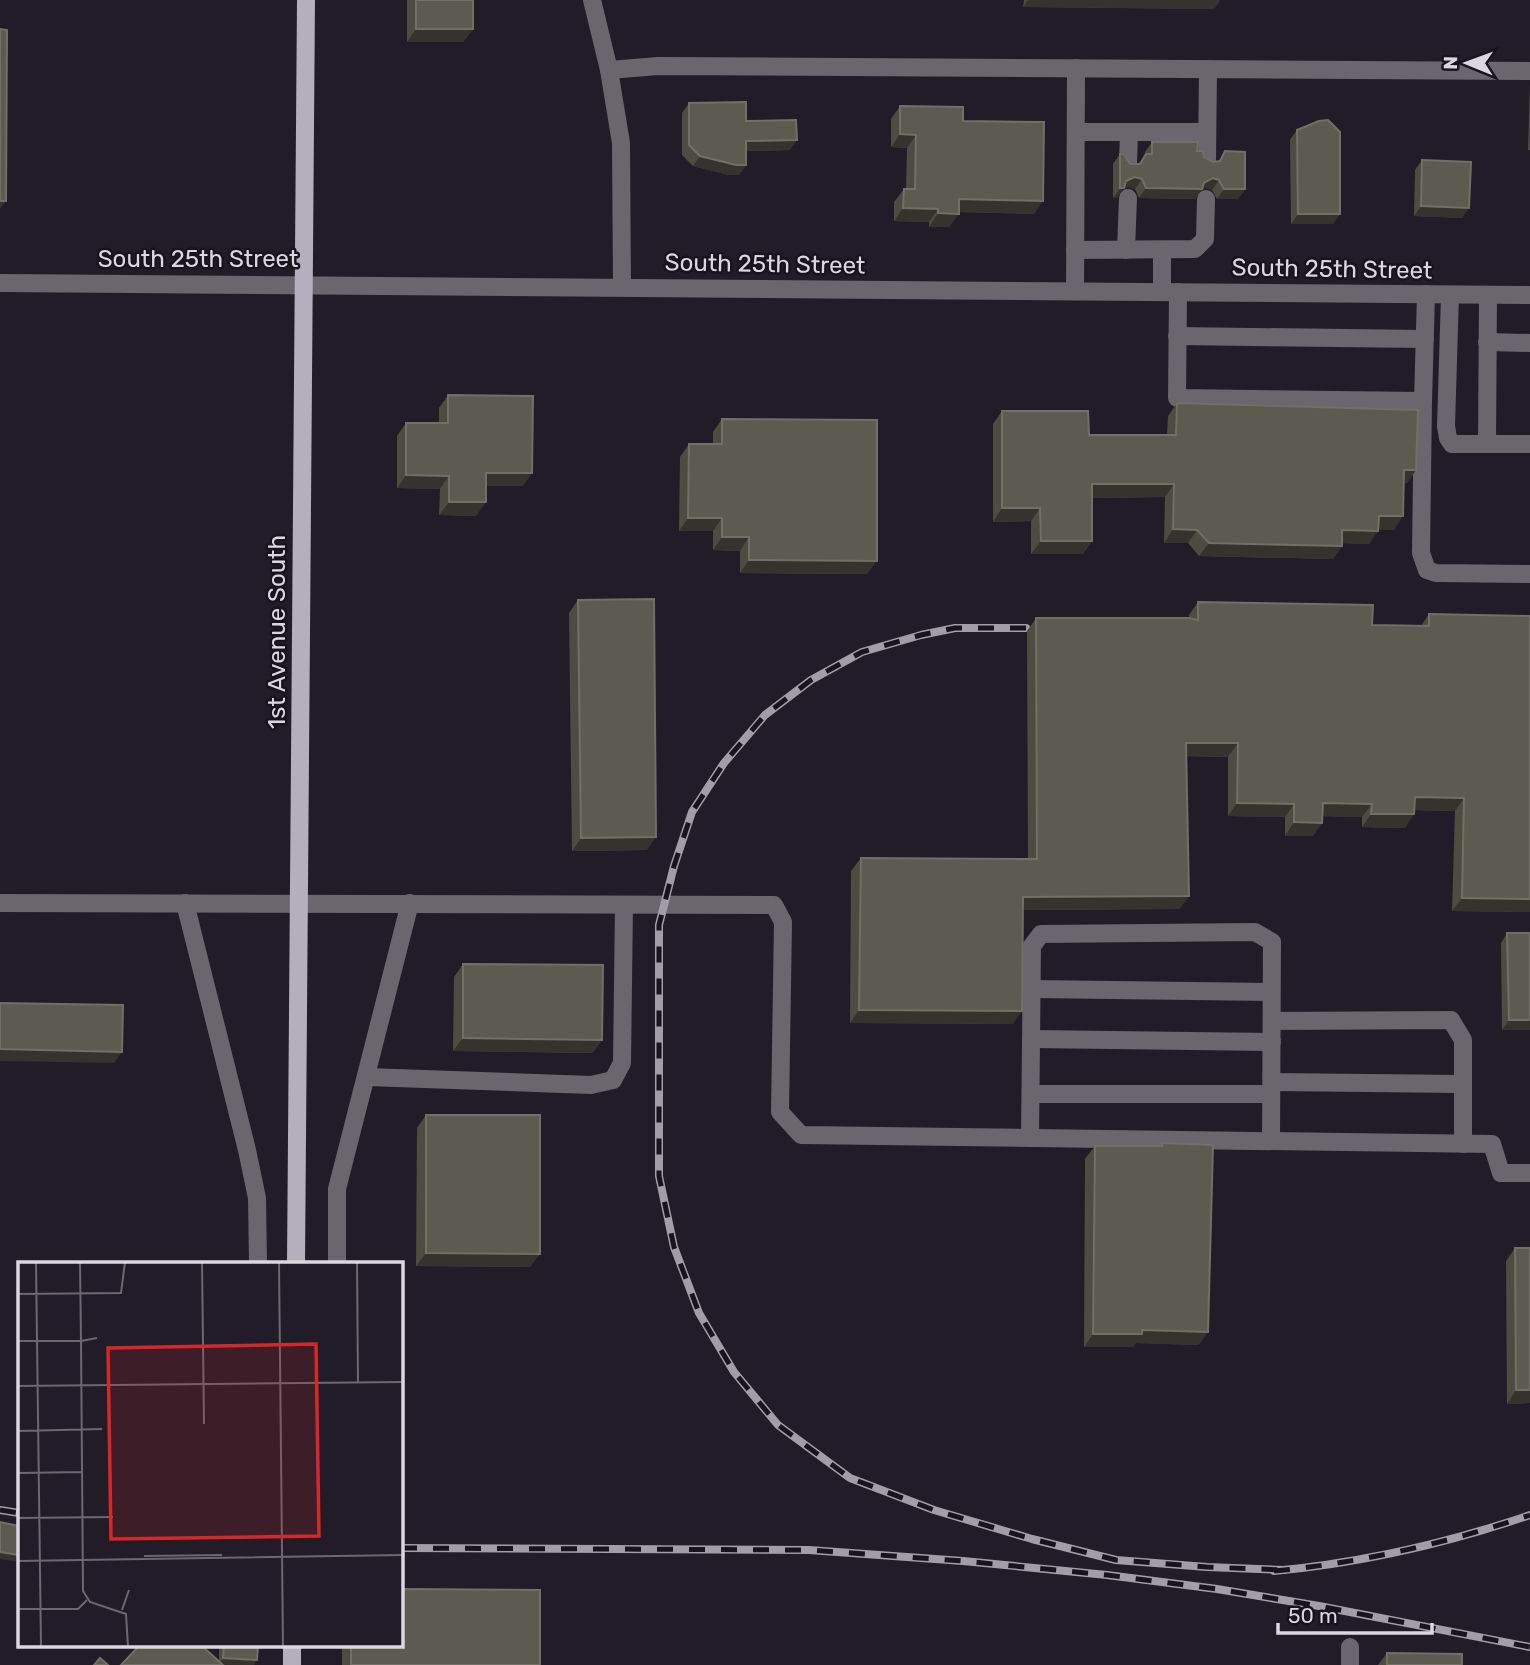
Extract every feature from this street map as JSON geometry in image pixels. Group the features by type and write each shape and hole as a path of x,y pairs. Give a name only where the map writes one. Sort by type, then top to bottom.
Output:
{"main road":[{"name":"1st Avenue South","path":"296,1262 306,0"}],"street":[{"path":"592,0 609,70 621,143 622,287"},
{"path":"609,70 658,66 1530,71"},
{"path":"1075,291 1076,68"},
{"path":"1207,161 1208,69"},
{"path":"1076,132 1207,132"},
{"path":"1128,164 1129,132"},
{"path":"1126,250 1128,198"},
{"path":"1075,250 1195,249 1205,239 1206,199"},
{"path":"1162,250 1177,336 1177,398 1423,401"},
{"name":"South 25th Street","path":"0,283 1530,295"},
{"path":"1426,294 1421,553 1427,570 1436,573 1530,574"},
{"path":"1450,295 1446,426 1448,438 1452,443 1530,444"},
{"path":"1487,444 1488,295"},
{"path":"1177,336 1425,339"},
{"path":"1487,342 1530,343"},
{"path":"0,903 774,905 783,922 780,1112 801,1135 1492,1144 1501,1173 1530,1173"},
{"path":"185,903 257,1198 258,1262"},
{"path":"337,1262 337,1189 410,903"},
{"path":"367,1077 591,1085 613,1080 622,1063 624,905"},
{"path":"1030,1138 1032,946 1041,934 1255,932 1272,942 1271,1141"},
{"path":"1032,989 1271,992"},
{"path":"1272,1021 1451,1020 1463,1040 1463,1144"},
{"path":"1031,1039 1272,1042"},
{"path":"1031,1094 1463,1084"}],"building":[{"path":"416,0 473,0 473,29 416,29"},
{"path":"0,29 7,30 6,201 0,201"},
{"path":"746,102 746,121 796,120 797,140 746,141 746,165 700,156 689,145 689,103"},
{"path":"900,106 963,107 963,121 1044,122 1043,201 959,199 959,214 938,213 938,209 903,208 904,189 915,189 916,135 900,134"},
{"path":"1328,120 1340,132 1340,214 1298,214 1297,130"},
{"path":"1152,142 1198,142 1197,151 1203,151 1204,157 1213,162 1220,161 1225,151 1245,152 1245,189 1224,189 1219,180 1213,178 1204,183 1202,189 1146,188 1142,179 1135,177 1126,181 1124,188 1120,188 1120,154 1124,154 1130,164 1140,164 1146,154 1152,154"},
{"path":"1422,160 1471,162 1469,208 1421,206"},
{"path":"448,395 533,396 532,473 486,473 486,502 449,502 449,476 406,475 406,423 448,423"},
{"path":"1177,403 1418,410 1416,470 1404,470 1403,516 1379,516 1378,531 1342,530 1342,546 1209,543 1197,530 1173,529 1174,484 1092,484 1092,541 1041,541 1040,508 1002,508 1002,411 1088,411 1089,435 1176,435"},
{"path":"722,419 877,420 877,561 749,560 749,537 722,537 722,518 688,518 689,444 722,444"},
{"path":"654,599 656,837 581,838 578,600"},
{"path":"1198,602 1373,605 1372,625 1429,626 1429,614 1530,616 1530,899 1462,898 1464,798 1415,797 1414,814 1371,814 1372,804 1323,803 1322,823 1294,822 1294,804 1237,803 1238,743 1186,743 1189,896 1023,897 1022,1011 859,1010 861,858 1037,859 1036,618 1198,620"},
{"path":"1507,933 1530,933 1530,1020 1509,1020"},
{"path":"463,964 603,965 602,1040 463,1038"},
{"path":"0,1003 123,1005 122,1052 0,1049"},
{"path":"426,1115 540,1115 540,1254 426,1253"},
{"path":"1162,1143 1213,1145 1208,1332 1142,1330 1142,1334 1093,1334 1095,1146 1162,1146"},
{"path":"1515,1248 1530,1248 1530,1390 1516,1390"},
{"path":"0,1522 18,1526 18,1555 0,1552"},
{"path":"402,1589 540,1590 540,1665 351,1665 351,1648 402,1648"},
{"path":"137,1648 204,1648 223,1665 121,1665"},
{"path":"224,1648 258,1648 257,1660 223,1658"},
{"path":"1387,1653 1462,1654 1462,1665 1387,1665"},
{"path":"100,1658 108,1665 94,1665"}],"railway":[{"path":"1026,628 955,628 921,635 862,652 811,680 765,715 724,763 692,812 674,866 659,925 659,1176 674,1247 699,1313 734,1372 778,1425 850,1478 934,1510 1116,1560 1284,1570"},
{"path":"0,1510 18,1513"},
{"path":"1274,1571 1339,1563 1404,1550 1530,1515"},
{"path":"402,1548 809,1550 963,1561 1217,1589 1530,1647"}]}
